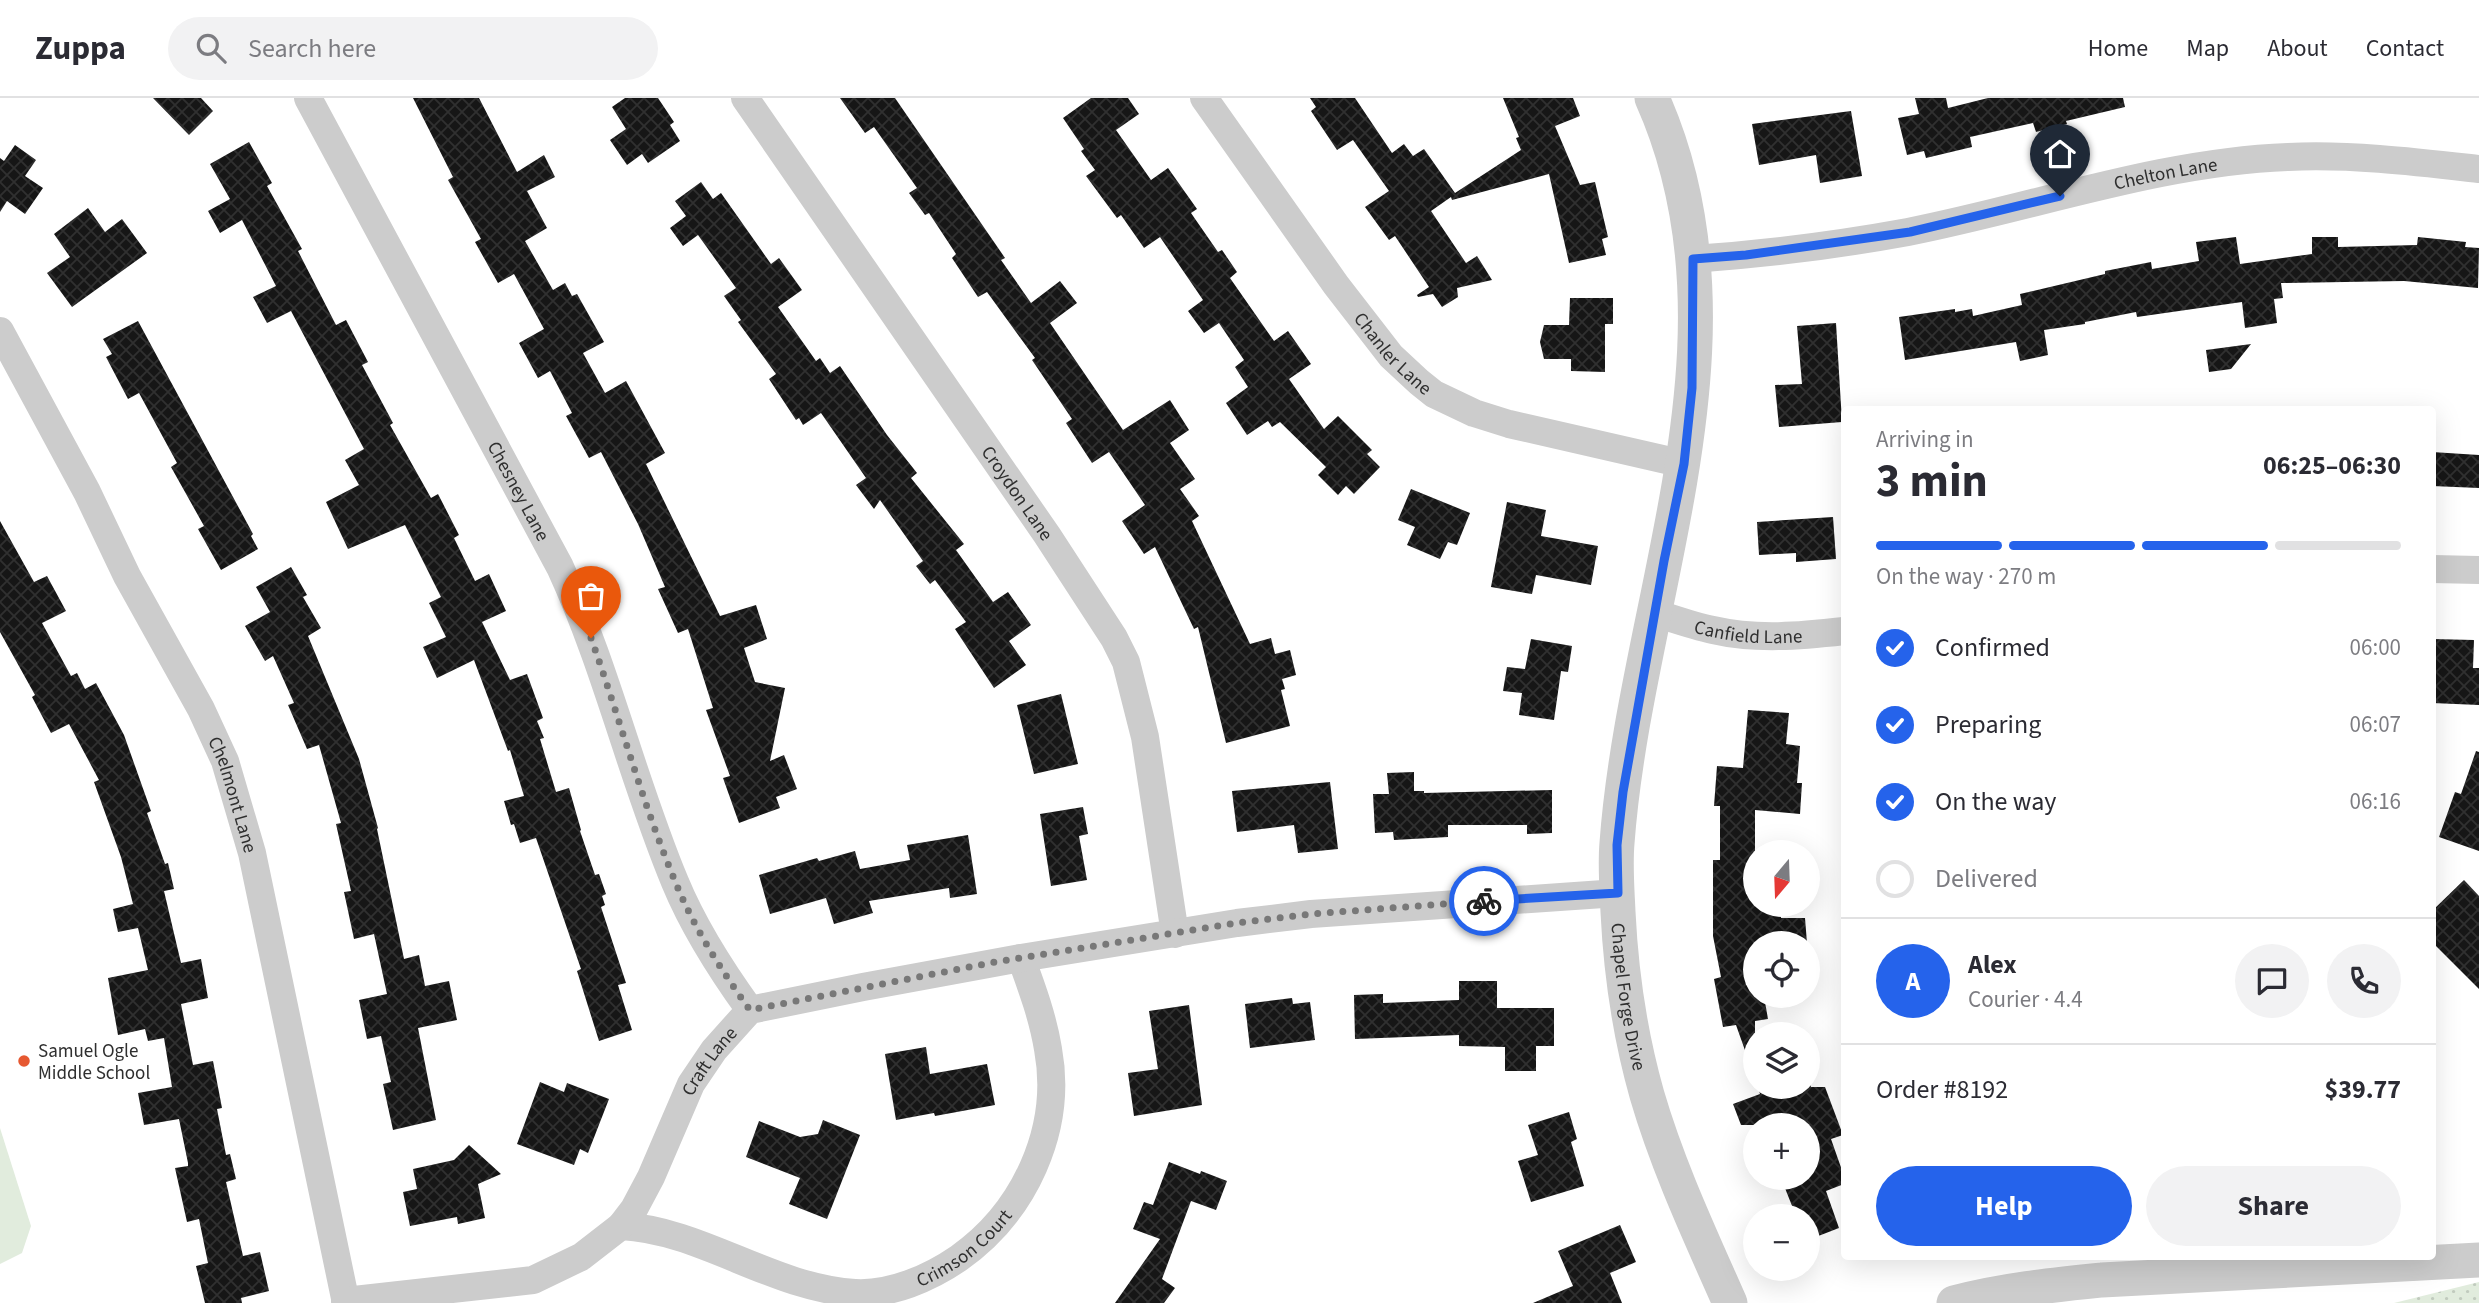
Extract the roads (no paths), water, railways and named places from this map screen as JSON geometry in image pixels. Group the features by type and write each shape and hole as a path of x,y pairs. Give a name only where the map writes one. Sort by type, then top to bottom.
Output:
{"street":[{"name":"Chesney Lane","path":"308,98 560,567 591,638 675,883 719,967 750,1010"},
{"name":"Croydon Lane","path":"746,98 1047,535 1114,638 1126,662 1145,737 1175,934"},
{"name":"Chanler Lane","path":"1204,98 1336,285 1391,356 1434,394 1474,413 1509,424 1684,464"},
{"name":"Chapel Forge Drive","path":"1652,98 1672,148 1693,259 1692,388 1684,464 1623,792 1617,845 1620,947 1626,998 1648,1097 1694,1219 1730,1303"},
{"name":"Chelton Lane","path":"1693,259 1746,255 1910,232 2150,175 2240,162 2288,157 2327,157 2479,169"},
{"name":"Chelmont Lane","path":"0,331 87,492 127,576 201,709 225,761 255,866 346,1302"},
{"path":"2436,569 2479,570"},
{"name":"Canfield Lane","path":"1655,613 1713,630 1742,634 1809,635 1841,631"},
{"name":"Craft Lane","path":"346,1302 533,1280 581,1258 621,1226 634,1209 652,1177 691,1084 714,1050 750,1010 1021,958 1237,923 1311,914 1618,893"},
{"name":"Crimson Court","path":"621,1226 663,1231 747,1265 835,1290 856,1293 910,1283 940,1271 971,1249 1002,1220 1025,1185 1040,1155 1051,1091 1049,1052 1037,1002 1021,958"},
{"path":"1970,1301 2048,1286 2126,1278 2479,1260"}],"place":[{"name":"Samuel Ogle Middle School","path":"24,1061"}]}
